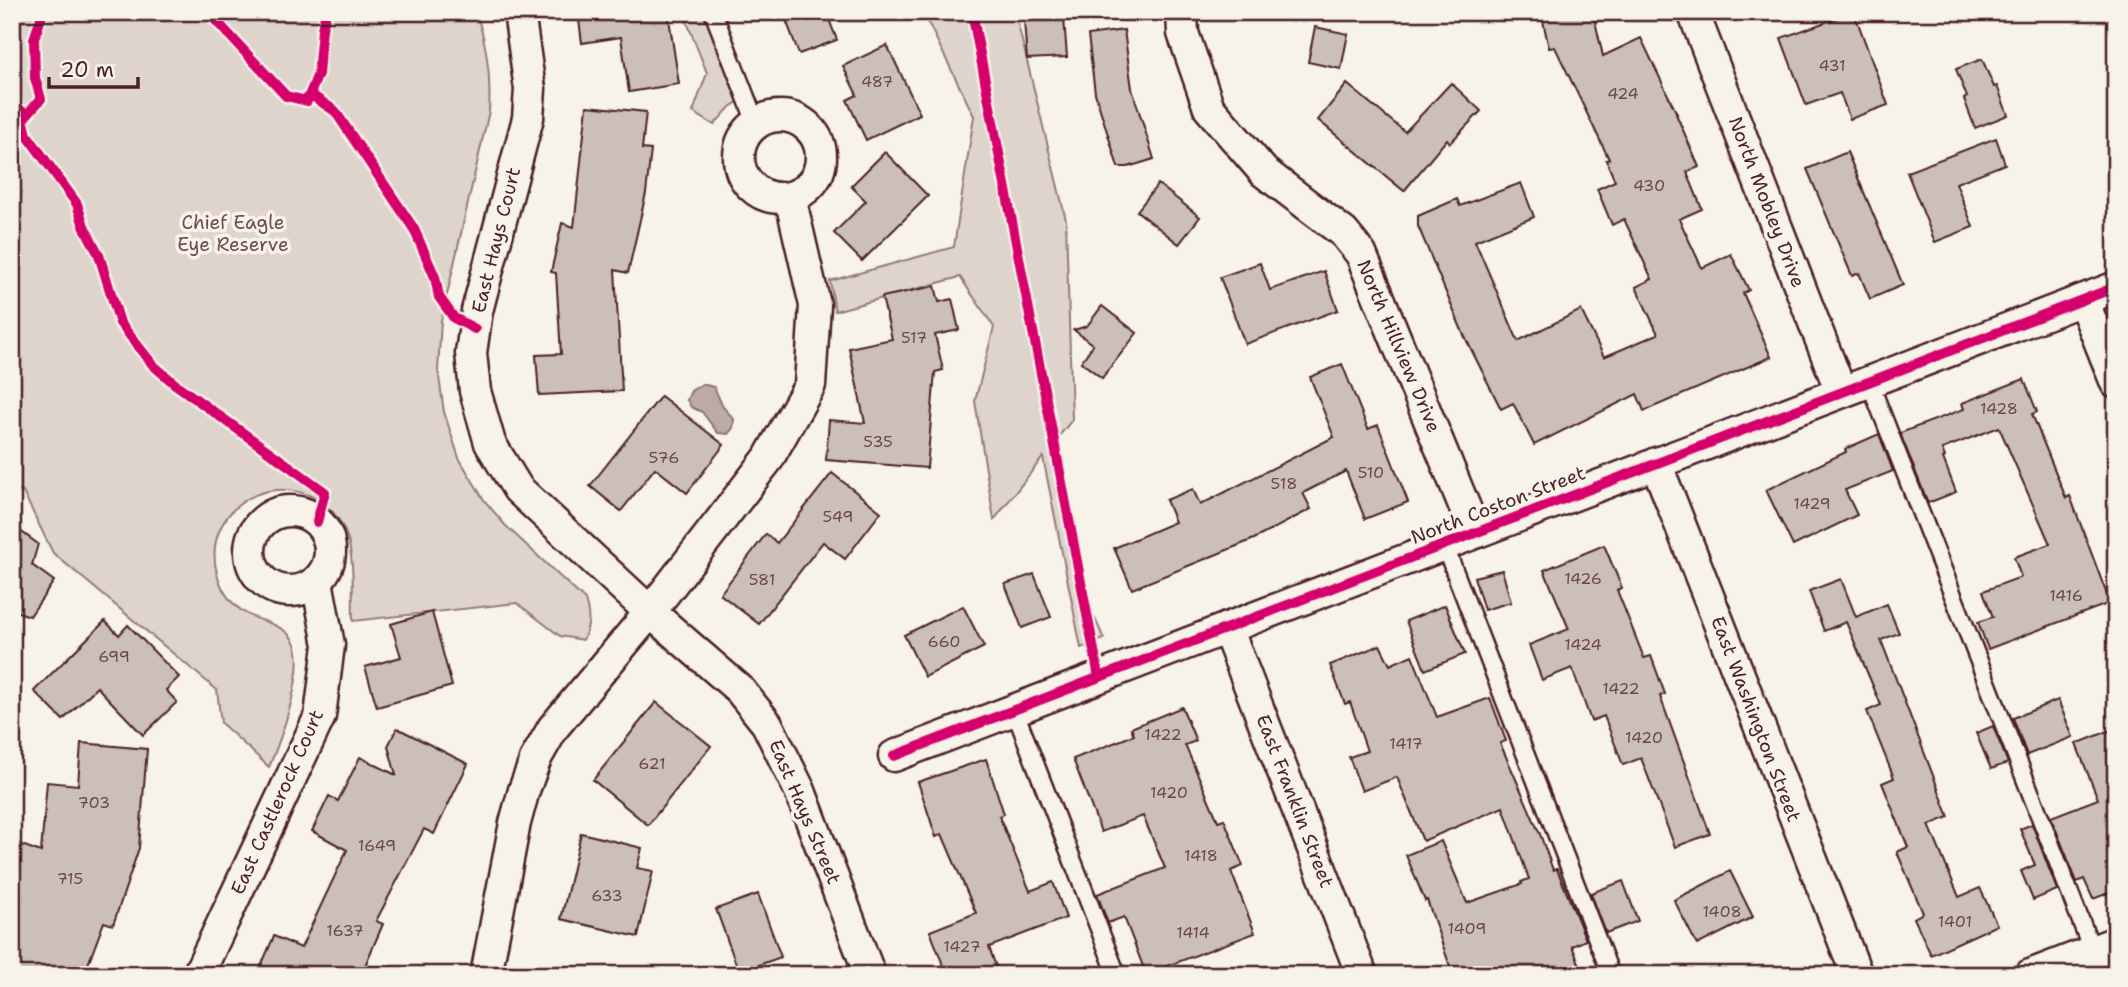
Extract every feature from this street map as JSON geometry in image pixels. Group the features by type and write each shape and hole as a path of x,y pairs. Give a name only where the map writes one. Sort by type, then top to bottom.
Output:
{"street":[{"name":"East Hays Court","path":"519,12 530,89 528,118 477,311 471,353 475,391 490,443 518,489 650,611"},
{"name":"North Hillview Drive","path":"1182,12 1183,33 1209,108 1264,172 1344,233 1361,254 1475,532"},
{"name":"North Mobley Drive","path":"1693,12 1841,392"},
{"path":"787,116 802,121 814,133 821,147 821,163 816,178 804,191 790,197 774,197 759,192 747,181 740,166 739,150 745,135 756,123 771,117 787,116"},
{"path":"486,975 515,823 536,758 552,728 650,611 768,459 810,386 815,306 790,197"},
{"name":"North Coston Street","path":"894,756 2116,287"},
{"path":"2082,300 2116,383"},
{"name":"East Washington Street","path":"1656,463 1857,975"},
{"name":"East Castlerock Court","path":"198,975 320,716 329,645 317,581"},
{"name":"East Hays Street","path":"650,611 740,689 767,724 800,791 870,975"},
{"name":"East Franklin Street","path":"1227,628 1362,975"},
{"path":"2031,975 2104,956"}],"lane":[{"path":"713,12 756,123"},
{"path":"1869,381 2104,956"},
{"path":"1444,544 1611,975"},
{"path":"1014,709 1117,975"}],"green space":[{"name":"Chief Eagle Eye Reserve","path":"12,12 474,12 477,15 488,63 489,111 441,321 438,370 444,412 459,458 484,500 505,525 585,600 589,620 583,640 560,636 517,603 353,621 351,557 347,537 338,518 324,504 307,494 289,490 270,491 251,497 235,508 222,525 217,537 215,562 222,586 237,607 281,628 295,644 295,687 269,767 221,723 217,690 53,553 23,492 12,490"},
{"path":"683,12 713,12 744,98 730,107 714,125 693,112 707,73"},
{"path":"923,12 1015,12 1066,220 1072,420 1059,436 1093,614 1104,639 1081,648 1043,457 994,520 975,401 994,327 960,277 835,311 830,281 954,247 974,116"}],"shaded area":[{"path":"702,384 714,387 723,407 734,419 733,428 728,434 718,433 702,412 691,407 687,400 691,391"}],"building":[{"path":"578,12 668,12 679,84 629,92 621,37 582,43"},
{"path":"783,12 826,12 837,40 799,54"},
{"path":"1541,12 1593,12 1603,56 1641,38 1699,167 1687,172 1702,209 1679,219 1702,268 1731,254 1749,290 1743,293 1771,357 1644,411 1637,394 1534,445 1513,403 1501,409 1463,333 1418,226 1418,216 1457,199 1460,206 1521,183 1534,217 1475,241 1518,341 1581,310 1604,357 1658,334 1636,287 1652,279 1624,219 1612,225 1597,189 1615,181 1606,160 1609,159 1555,47 1549,48"},
{"path":"1854,12 1888,105 1850,119 1840,93 1806,105 1781,38"},
{"path":"1064,18 1067,57 1027,59 1024,21"},
{"path":"1315,27 1348,34 1341,69 1308,62"},
{"path":"1124,30 1132,89 1154,159 1128,167 1118,167 1095,93 1088,35"},
{"path":"887,45 920,114 866,140 847,100 857,95 843,66"},
{"path":"1982,59 1994,87 1997,86 2008,115 1975,128 1956,69"},
{"path":"1451,83 1481,111 1450,143 1447,139 1404,191 1318,120 1347,84 1405,132"},
{"path":"587,106 646,112 642,149 651,150 646,193 628,273 615,270 622,391 539,395 536,355 561,354 556,273 551,272 562,223 574,227"},
{"path":"1996,138 2005,164 1956,183 1973,227 1935,242 1907,172"},
{"path":"885,152 928,196 862,261 834,233 866,201 851,186"},
{"path":"1847,152 1903,285 1870,299 1859,273 1852,276 1807,169"},
{"path":"1158,184 1200,217 1179,244 1137,211"},
{"path":"1260,263 1270,290 1324,271 1338,310 1245,344 1220,277"},
{"path":"935,286 939,302 952,299 959,330 935,335 943,370 935,372 927,468 826,460 829,420 865,423 849,348 892,339 882,297"},
{"path":"1102,306 1137,333 1102,378 1081,362 1093,345 1074,330 1087,326"},
{"path":"1342,364 1368,429 1378,425 1408,502 1365,519 1346,471 1303,493 1311,509 1254,539 1132,589 1114,548 1175,522 1166,500 1193,489 1200,505 1334,437 1310,377"},
{"path":"2024,379 2037,412 2032,414 2066,498 2070,496 2110,603 1988,649 1978,622 1993,617 1983,591 2021,577 2014,557 2050,544 1999,427 1942,449 1956,492 1928,503 1900,433 1964,409 1962,403"},
{"path":"661,396 724,445 687,493 655,468 621,511 590,486"},
{"path":"1879,434 1893,471 1845,490 1857,515 1793,546 1766,490"},
{"path":"832,473 881,512 845,559 823,542 759,624 720,594 766,534 777,543"},
{"path":"12,525 38,544 32,565 54,581 30,616 12,610"},
{"path":"1604,545 1622,588 1617,590 1644,658 1651,656 1665,694 1660,696 1710,834 1675,847 1641,758 1623,765 1604,716 1591,721 1572,668 1542,680 1529,645 1569,629 1544,570"},
{"path":"1502,570 1511,602 1484,610 1474,577"},
{"path":"1034,574 1051,617 1022,628 1005,584"},
{"path":"1841,579 1856,617 1887,604 1899,633 1881,640 1949,817 1929,825 1959,897 1980,888 1997,925 1931,955 1914,918 1923,913 1897,852 1908,847 1882,783 1894,778 1867,711 1881,705 1846,622 1824,631 1809,591"},
{"path":"1445,605 1465,654 1425,670 1406,621"},
{"path":"963,606 984,647 925,677 904,635"},
{"path":"432,612 452,686 377,707 365,667 401,657 391,624"},
{"path":"105,621 119,635 128,625 179,677 166,690 177,702 143,735 97,687 63,720 34,691"},
{"path":"1380,645 1390,665 1412,655 1437,717 1490,698 1506,741 1500,743 1553,870 1557,869 1586,940 1572,946 1584,975 1453,975 1427,900 1425,901 1406,855 1441,841 1467,903 1522,884 1521,882 1529,879 1503,807 1423,841 1397,777 1362,791 1349,757 1367,751 1350,702 1345,704 1330,665"},
{"path":"2058,700 2073,737 2027,755 2013,718"},
{"path":"656,702 711,746 648,825 593,780"},
{"path":"1182,707 1196,741 1185,745 1218,821 1224,819 1243,866 1231,871 1255,933 1146,974 1124,917 1108,923 1097,894 1165,868 1143,816 1101,832 1073,759 1134,735 1131,728"},
{"path":"1993,726 2008,763 1991,769 1976,733"},
{"path":"397,728 468,764 434,834 424,829 376,921 383,924 361,975 257,975 274,936 301,948 347,850 312,831 329,796 338,801 360,757 396,775 388,746"},
{"path":"2116,728 2116,890 2093,899 2084,879 2077,882 2051,817 2098,799 2076,744"},
{"path":"81,743 147,749 139,848 113,925 104,922 84,975 12,975 12,920 22,894 12,891 12,866 19,844 41,852 47,782 78,785"},
{"path":"986,759 1004,814 999,816 1030,891 1053,882 1066,918 989,947 999,975 947,975 930,931 976,913 942,834 936,837 918,782"},
{"path":"2032,824 2057,890 2033,900 2021,871 2035,865 2020,829"},
{"path":"581,833 642,848 637,868 653,871 638,937 561,919"},
{"path":"1730,871 1753,917 1697,945 1674,900"},
{"path":"1623,881 1638,921 1606,933 1591,893"},
{"path":"758,894 781,957 739,972 716,909"}],"cycle path":[{"path":"12,96 17,107 23,112 23,119 41,99 35,78 34,39 43,12"},
{"path":"208,12 286,96 307,101 318,74 326,12"},
{"path":"972,12 1099,677"},
{"path":"310,94 335,111 414,229 435,277 439,297 454,318 475,329"},
{"path":"23,119 27,135 77,204 84,226 99,255 120,323 153,365 175,384 325,492 317,522"},
{"path":"894,756 2116,287"}]}
